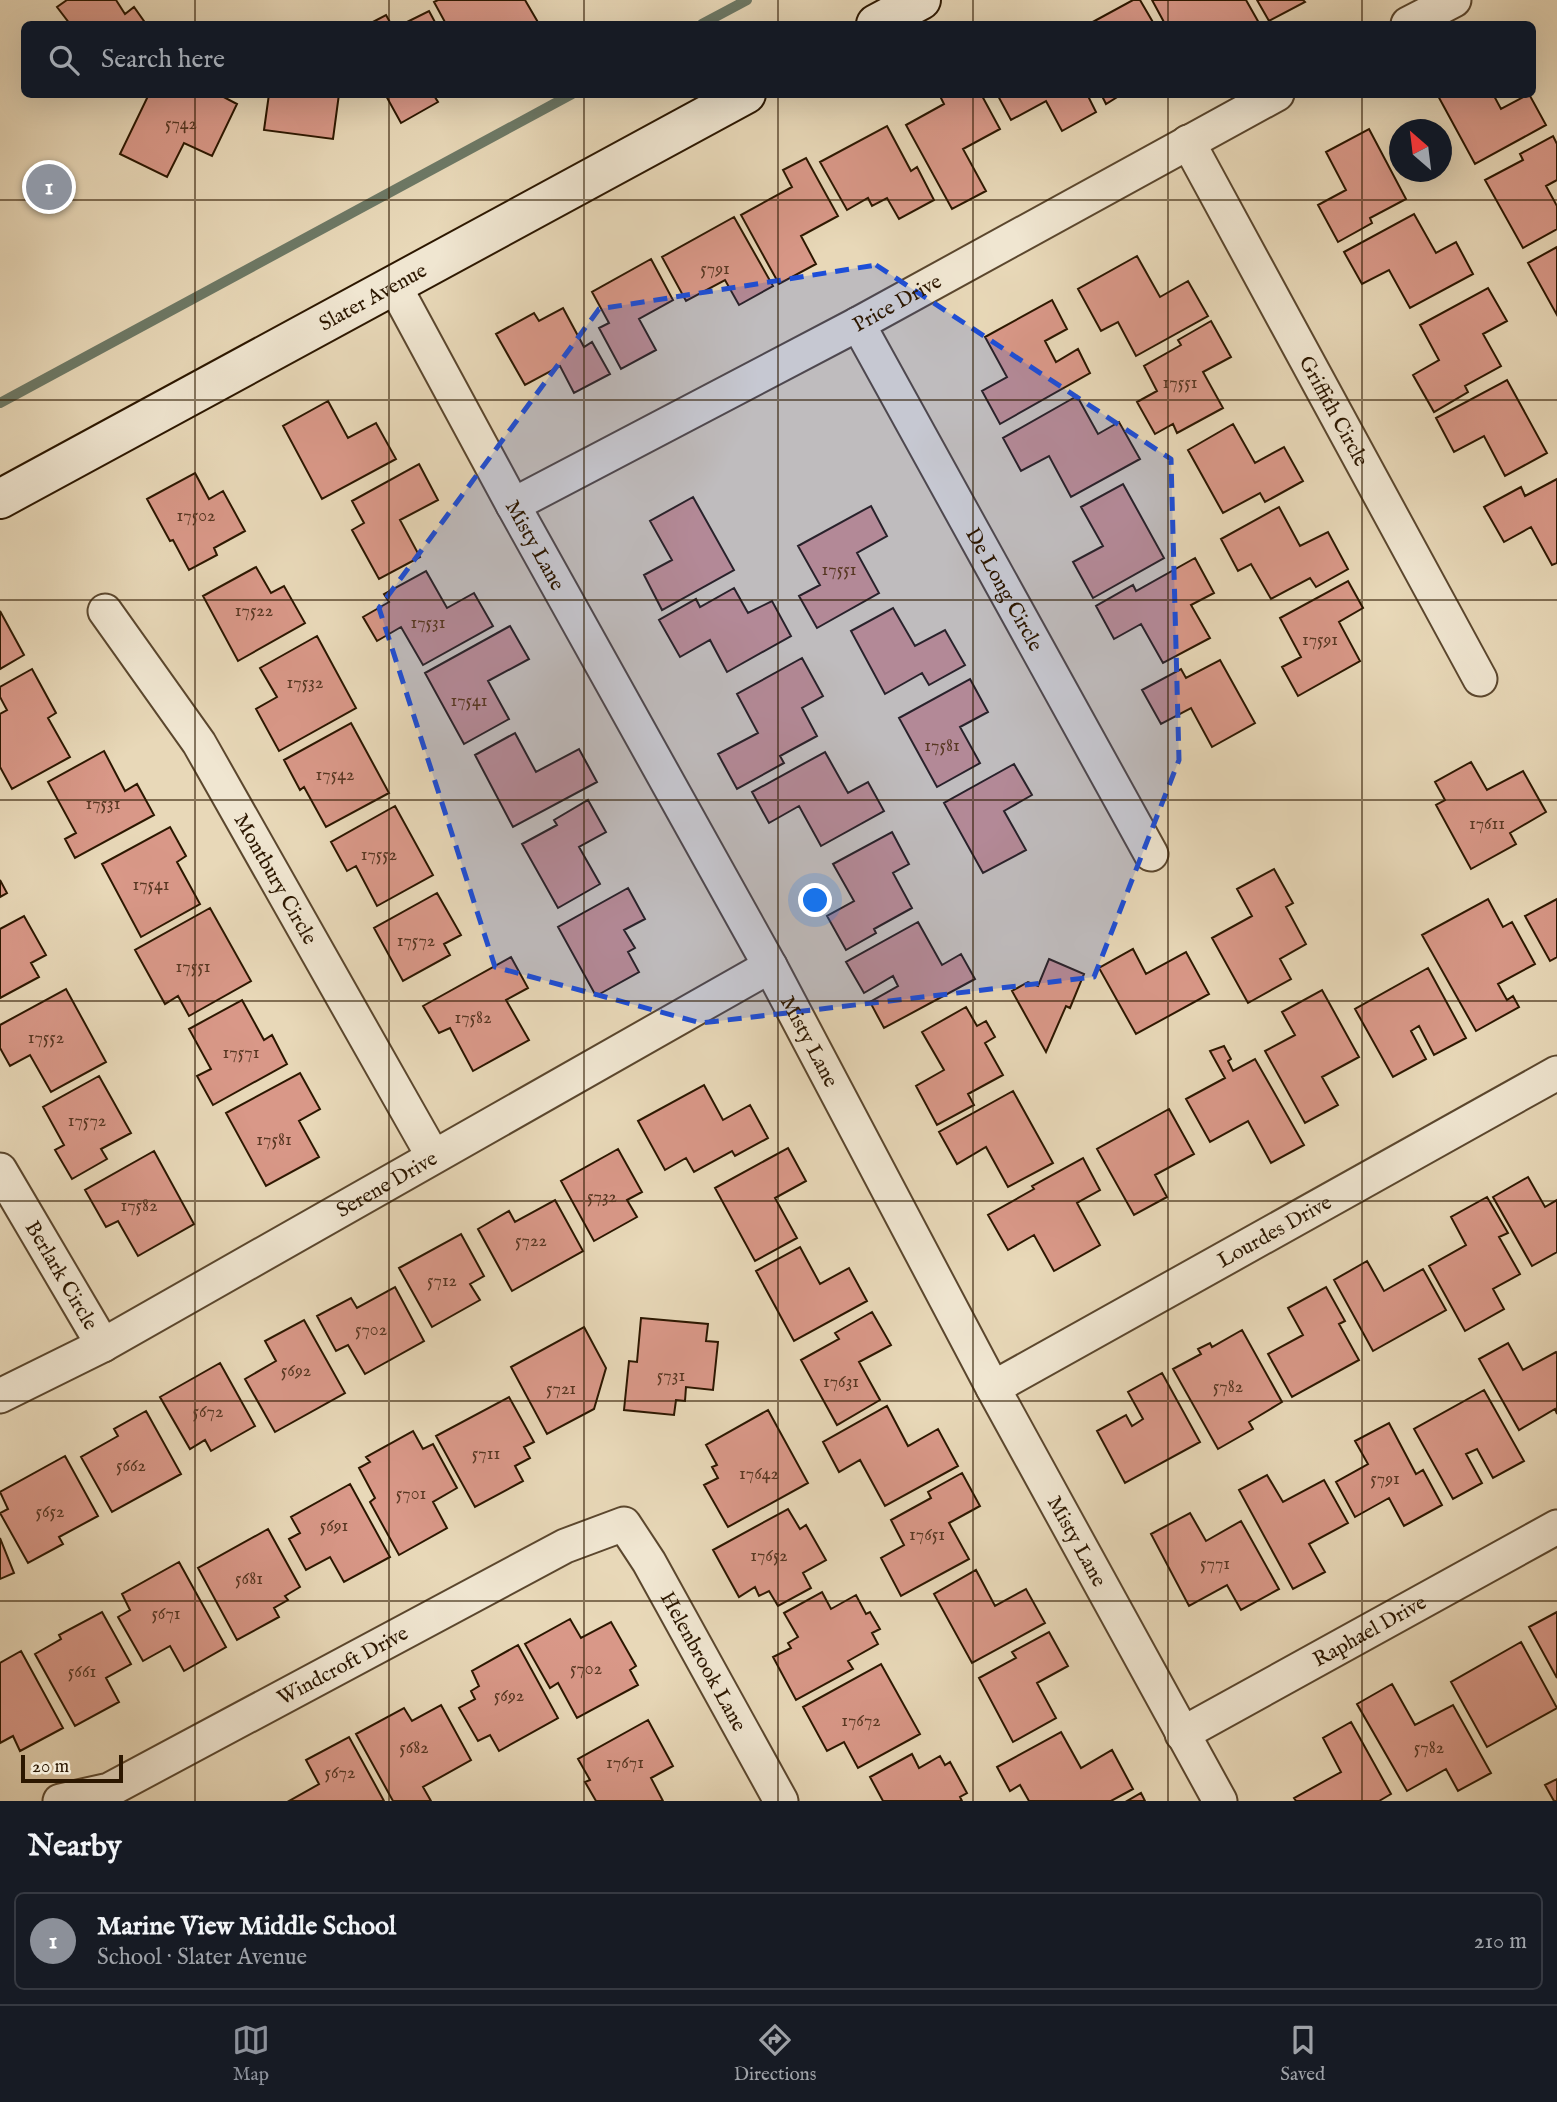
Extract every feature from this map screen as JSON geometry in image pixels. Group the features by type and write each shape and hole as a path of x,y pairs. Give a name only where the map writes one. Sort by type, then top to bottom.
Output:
{"street":[{"path":"882,21 921,0"},
{"path":"1414,21 1454,0"},
{"name":"Slater Avenue","path":"0,499 739,98"},
{"name":"Price Drive","path":"513,505 858,324 1270,98"},
{"name":"Griffith Circle","path":"1188,142 1480,679"},
{"name":"Misty Lane","path":"394,285 513,505 771,966 993,1388 1220,1801"},
{"name":"De Long Circle","path":"858,324 1151,854"},
{"name":"Montbury Circle","path":"105,611 199,743 433,1156"},
{"name":"Serene Drive","path":"0,1396 103,1345 771,966"},
{"name":"Lourdes Drive","path":"993,1388 1557,1073"},
{"name":"Berlark Circle","path":"0,1170 103,1345"},
{"name":"Windcroft Drive","path":"60,1801 109,1790 565,1546 624,1524"},
{"name":"Helenbrook Lane","path":"624,1524 649,1562 781,1801"},
{"name":"Raphael Drive","path":"1182,1734 1557,1527"}],"highlighted area":[{"path":"876,265 1171,459 1179,760 1094,977 701,1023 495,967 379,608 599,309"}],"building":[{"path":"67,0 116,0 125,14 134,7 144,21 68,21 57,7"},
{"path":"525,0 537,21 444,21 434,2"},
{"path":"1133,0 1140,0 1152,21 1094,21"},
{"path":"1152,0 1246,0 1258,21 1163,21"},
{"path":"1257,0 1303,0 1305,2 1269,21"},
{"path":"429,11 434,21 409,21"},
{"path":"386,15 389,21 375,21"},
{"path":"147,98 226,98 237,104 212,156 184,143 167,177 120,154"},
{"path":"268,98 338,98 333,139 264,130"},
{"path":"387,98 436,98 438,102 401,123"},
{"path":"941,98 983,98 1000,129 963,149 986,191 952,209 906,125 944,104"},
{"path":"999,98 1089,98 1096,112 1062,131 1046,101 1011,120"},
{"path":"1103,98 1116,98 1106,104"},
{"path":"1439,98 1495,98 1501,109 1522,98 1531,98 1546,125 1475,164"},
{"path":"887,126 911,171 917,167 934,200 899,219 887,198 872,206 868,198 847,210 820,162"},
{"path":"1369,129 1389,167 1389,182 1397,182 1406,199 1370,218 1372,223 1338,242 1318,205 1346,190 1326,152"},
{"path":"1553,136 1557,144 1557,180 1546,186 1557,206 1557,229 1523,248 1485,180 1523,160 1520,154"},
{"path":"806,158 838,216 801,236 816,264 779,284 741,215 792,187 783,170"},
{"path":"1414,214 1436,253 1456,242 1473,274 1410,308 1389,270 1362,284 1344,252"},
{"path":"734,217 773,286 739,305 725,280 686,301 662,257"},
{"path":"1557,247 1557,315 1528,263"},
{"path":"1137,256 1160,297 1188,281 1208,316 1136,356 1118,322 1101,331 1078,289"},
{"path":"651,259 673,300 639,319 656,350 621,369 599,328 609,323 592,292"},
{"path":"1488,288 1507,321 1483,334 1501,366 1465,386 1468,392 1434,412 1413,375 1439,360 1420,325"},
{"path":"1052,300 1067,329 1045,341 1056,362 1078,349 1090,373 1000,424 982,391 1007,377 985,337"},
{"path":"563,308 584,347 592,342 610,374 574,393 560,366 525,385 496,334 534,313 539,321"},
{"path":"1211,321 1231,357 1203,372 1223,408 1177,433 1173,424 1155,434 1137,402 1157,391 1144,366 1181,345 1178,340"},
{"path":"1507,380 1547,453 1505,476 1484,436 1454,452 1436,418"},
{"path":"1077,396 1098,434 1119,422 1140,459 1071,497 1049,456 1021,471 1003,438"},
{"path":"328,401 348,438 376,423 396,459 322,499 283,426"},
{"path":"1233,424 1255,463 1284,447 1303,481 1265,502 1260,493 1223,513 1188,450"},
{"path":"419,464 438,500 400,520 420,557 379,579 352,530 364,523 352,501"},
{"path":"195,473 209,499 223,491 245,531 214,548 217,555 189,570 147,499"},
{"path":"1557,479 1557,563 1552,565 1531,527 1504,542 1484,507 1521,487 1525,496"},
{"path":"1123,484 1164,558 1093,598 1073,562 1103,546 1081,507"},
{"path":"693,497 734,570 662,610 644,575 672,560 650,521"},
{"path":"871,506 887,536 857,553 879,593 817,628 799,596 820,585 798,546"},
{"path":"1279,507 1300,546 1328,532 1348,569 1316,587 1310,578 1271,599 1251,564 1238,571 1221,539"},
{"path":"1195,558 1214,593 1191,605 1210,638 1163,663 1141,624 1114,639 1096,606 1133,585 1136,591"},
{"path":"256,567 271,593 284,586 305,623 238,661 203,596"},
{"path":"426,571 447,608 474,593 493,626 423,665 401,627 377,641 363,617 389,602 384,594"},
{"path":"1348,581 1363,608 1339,622 1360,661 1298,696 1282,667 1301,657 1280,618"},
{"path":"734,588 748,613 772,601 791,636 727,672 710,640 680,657 659,620 696,599 700,607"},
{"path":"893,608 915,646 945,630 965,665 929,685 922,673 885,694 851,631"},
{"path":"0,611 24,655 0,669"},
{"path":"510,626 529,659 488,681 509,719 464,744 425,673"},
{"path":"317,636 356,708 279,751 256,709 277,697 260,668"},
{"path":"802,658 823,696 802,708 817,736 780,756 784,763 737,789 718,754 758,733 737,694"},
{"path":"1220,660 1255,723 1212,747 1191,708 1161,724 1142,690 1181,669 1186,678"},
{"path":"32,669 56,713 48,718 70,757 12,789 0,767 0,714 7,710 0,697 0,687"},
{"path":"970,679 988,712 960,727 980,763 937,787 899,718"},
{"path":"351,723 389,793 326,827 304,787 300,790 284,760"},
{"path":"515,733 536,772 579,749 597,782 513,827 475,755"},
{"path":"104,751 125,791 137,784 154,815 75,858 65,839 76,833 48,782"},
{"path":"825,752 848,793 868,782 884,811 821,846 799,806 769,823 752,792"},
{"path":"1471,762 1487,790 1523,771 1546,812 1510,833 1516,844 1471,869 1436,805 1445,800 1435,782"},
{"path":"1014,764 1032,795 1004,811 1026,850 983,873 944,803"},
{"path":"588,800 606,832 579,847 600,884 558,908 522,844 557,825 554,820"},
{"path":"395,806 433,875 377,906 356,866 347,871 331,842"},
{"path":"170,827 186,856 177,862 200,904 141,937 102,864"},
{"path":"892,832 909,864 893,873 912,908 874,929 876,933 846,950 827,916 854,901 833,864"},
{"path":"1274,869 1293,903 1286,907 1306,944 1280,959 1291,979 1248,1003 1212,938 1252,916 1237,889"},
{"path":"0,880 7,893 0,897"},
{"path":"628,888 645,919 624,930 635,948 628,952 639,972 596,996 558,927"},
{"path":"437,893 461,935 444,944 450,955 403,981 374,928"},
{"path":"1488,899 1503,927 1512,922 1535,964 1498,984 1507,1000 1513,996 1519,1007 1476,1031 1422,935"},
{"path":"1557,899 1557,957 1550,961 1525,916"},
{"path":"210,908 251,981 189,1016 178,996 165,1004 135,950"},
{"path":"24,916 46,955 31,963 39,977 0,998 0,929"},
{"path":"918,922 942,965 961,954 975,979 884,1028 870,1002 898,986 893,976 864,993 846,962"},
{"path":"1133,949 1146,974 1186,952 1209,994 1136,1034 1099,968"},
{"path":"511,957 528,988 506,1000 529,1040 473,1071 450,1028 439,1033 423,1006"},
{"path":"1049,959 1084,974 1070,1008 1066,1006 1046,1052 1012,991 1028,982 1038,986"},
{"path":"1428,968 1466,1038 1434,1055 1419,1026 1411,1031 1426,1059 1393,1077 1355,1009"},
{"path":"66,989 106,1062 51,1092 30,1055 10,1066 0,1048 0,1025"},
{"path":"1322,990 1359,1057 1322,1077 1338,1105 1305,1123 1265,1051 1295,1035 1282,1012"},
{"path":"242,1000 264,1040 272,1035 287,1064 213,1105 197,1076 211,1069 189,1029"},
{"path":"966,1007 977,1026 986,1021 995,1037 985,1043 1003,1075 968,1094 974,1105 937,1125 916,1086 944,1070 922,1032"},
{"path":"1224,1046 1231,1059 1228,1061 1233,1071 1255,1059 1304,1145 1271,1163 1248,1121 1210,1142 1186,1099 1225,1078 1210,1051"},
{"path":"300,1073 320,1109 299,1121 319,1157 266,1186 226,1113"},
{"path":"99,1076 131,1133 101,1149 107,1159 72,1179 55,1150 64,1145 43,1107"},
{"path":"704,1085 723,1120 750,1105 768,1138 735,1156 732,1151 694,1172 686,1158 665,1170 638,1121"},
{"path":"1013,1091 1053,1163 1008,1187 986,1147 957,1164 939,1132"},
{"path":"1169,1109 1194,1154 1155,1175 1167,1197 1134,1215 1097,1149"},
{"path":"788,1148 806,1181 775,1198 797,1238 755,1261 715,1188"},
{"path":"618,1149 642,1192 627,1200 637,1217 594,1241 561,1181"},
{"path":"154,1151 194,1224 138,1256 118,1221 106,1227 85,1190"},
{"path":"1083,1158 1100,1190 1077,1203 1100,1245 1054,1271 1034,1235 1008,1250 988,1215 1034,1189 1032,1186"},
{"path":"1528,1177 1545,1207 1557,1200 1557,1252 1532,1266 1493,1197"},
{"path":"1487,1197 1508,1233 1499,1237 1520,1274 1493,1289 1504,1309 1465,1331 1429,1266 1466,1245 1451,1217"},
{"path":"555,1200 583,1251 512,1291 478,1229 509,1211 515,1222"},
{"path":"461,1234 484,1276 470,1284 480,1300 432,1327 399,1268"},
{"path":"800,1247 820,1284 849,1268 867,1301 794,1341 756,1271"},
{"path":"1367,1261 1384,1291 1423,1269 1446,1310 1373,1351 1334,1280"},
{"path":"395,1287 424,1341 365,1374 348,1345 336,1351 317,1316 351,1298 357,1308"},
{"path":"1326,1287 1345,1321 1339,1324 1359,1360 1292,1397 1268,1354 1303,1335 1288,1308"},
{"path":"872,1312 891,1345 859,1362 880,1400 837,1425 801,1360 839,1339 835,1333"},
{"path":"641,1318 708,1324 706,1341 718,1342 713,1390 686,1387 685,1401 676,1400 674,1415 624,1410 629,1361 637,1362"},
{"path":"304,1320 345,1393 275,1432 245,1379 276,1361 265,1341"},
{"path":"584,1327 606,1368 594,1409 547,1434 511,1367"},
{"path":"1242,1330 1282,1402 1249,1422 1253,1429 1218,1449 1173,1369 1201,1354 1198,1349 1210,1343 1212,1347"},
{"path":"1508,1343 1523,1370 1557,1353 1557,1414 1555,1409 1519,1430 1479,1359"},
{"path":"220,1363 255,1426 211,1451 205,1440 190,1449 160,1397"},
{"path":"1162,1373 1200,1442 1125,1483 1097,1431 1126,1415 1132,1426 1143,1419 1128,1392"},
{"path":"1484,1390 1524,1461 1493,1478 1477,1449 1466,1454 1482,1483 1453,1499 1414,1429"},
{"path":"509,1397 534,1442 524,1447 530,1458 515,1466 523,1481 475,1507 436,1436"},
{"path":"887,1406 908,1446 938,1429 958,1466 885,1506 860,1460 839,1472 823,1442"},
{"path":"768,1410 808,1483 728,1527 704,1485 718,1478 712,1467 717,1465 706,1445"},
{"path":"146,1411 181,1474 112,1512 81,1457 118,1436 114,1429"},
{"path":"1389,1423 1416,1474 1423,1470 1442,1505 1404,1526 1389,1498 1355,1517 1336,1482 1368,1464 1355,1441"},
{"path":"413,1431 423,1449 433,1444 457,1488 433,1502 447,1528 399,1555 370,1502 375,1498 359,1468 370,1462 366,1457"},
{"path":"65,1456 98,1516 59,1537 63,1544 28,1563 0,1513 8,1509 0,1492"},
{"path":"962,1473 980,1506 949,1523 969,1559 901,1596 881,1558 904,1545 891,1520 931,1498 928,1492"},
{"path":"1267,1475 1283,1502 1324,1480 1348,1523 1309,1544 1325,1572 1293,1589 1239,1490"},
{"path":"350,1484 390,1557 344,1582 330,1557 306,1570 289,1539 300,1533 291,1517"},
{"path":"788,1509 800,1529 806,1525 826,1560 803,1573 811,1588 778,1606 769,1591 759,1596 755,1587 739,1597 713,1550"},
{"path":"1190,1513 1206,1541 1241,1521 1279,1589 1241,1610 1227,1585 1189,1606 1151,1534"},
{"path":"268,1529 300,1587 285,1596 288,1600 274,1608 279,1617 237,1640 198,1568"},
{"path":"0,1538 14,1573 0,1579"},
{"path":"179,1562 226,1647 184,1671 170,1646 143,1661 118,1617 130,1610 122,1594"},
{"path":"976,1570 995,1606 1026,1589 1045,1623 972,1663 934,1594"},
{"path":"822,1592 831,1609 856,1595 866,1614 870,1612 880,1629 872,1633 878,1644 848,1661 853,1669 796,1700 773,1657 791,1648 788,1643 798,1637 784,1613"},
{"path":"102,1612 131,1664 106,1678 119,1702 75,1726 35,1654 61,1639 59,1635"},
{"path":"1557,1612 1557,1678 1529,1627"},
{"path":"570,1619 581,1638 611,1622 636,1666 630,1670 638,1685 577,1718 558,1683 550,1688 525,1644"},
{"path":"1049,1632 1068,1666 1037,1683 1056,1718 1013,1742 979,1678 1016,1658 1012,1652"},
{"path":"1521,1642 1557,1708 1487,1747 1451,1682"},
{"path":"518,1645 558,1718 499,1751 490,1735 478,1741 459,1708 475,1699 471,1691 479,1686 472,1671"},
{"path":"21,1651 63,1728 20,1751 13,1736 0,1743 0,1663"},
{"path":"881,1664 920,1734 858,1768 844,1742 827,1751 803,1707"},
{"path":"1392,1684 1415,1725 1453,1705 1491,1773 1458,1791 1446,1769 1407,1791 1357,1704"},
{"path":"441,1705 471,1760 423,1787 431,1801 393,1801 356,1734 404,1708 412,1721"},
{"path":"648,1720 673,1766 651,1778 663,1801 596,1801 585,1782 590,1780 578,1759"},
{"path":"1351,1722 1391,1794 1379,1801 1296,1801 1294,1798 1341,1772 1323,1738"},
{"path":"1061,1732 1081,1768 1112,1750 1133,1789 1111,1801 1029,1801 1020,1785 1010,1791 997,1767"},
{"path":"349,1737 384,1801 289,1801 319,1784 306,1760"},
{"path":"912,1754 919,1768 940,1756 945,1765 950,1762 967,1793 960,1797 962,1801 883,1801 870,1777"},
{"path":"1557,1779 1557,1801 1554,1801 1545,1785"},
{"path":"1141,1793 1145,1801 1127,1801"}],"waterway":[{"path":"708,21 747,0"},
{"path":"0,403 565,98"}],"place":[{"name":"Marine View Middle School","path":"49,187"}]}
